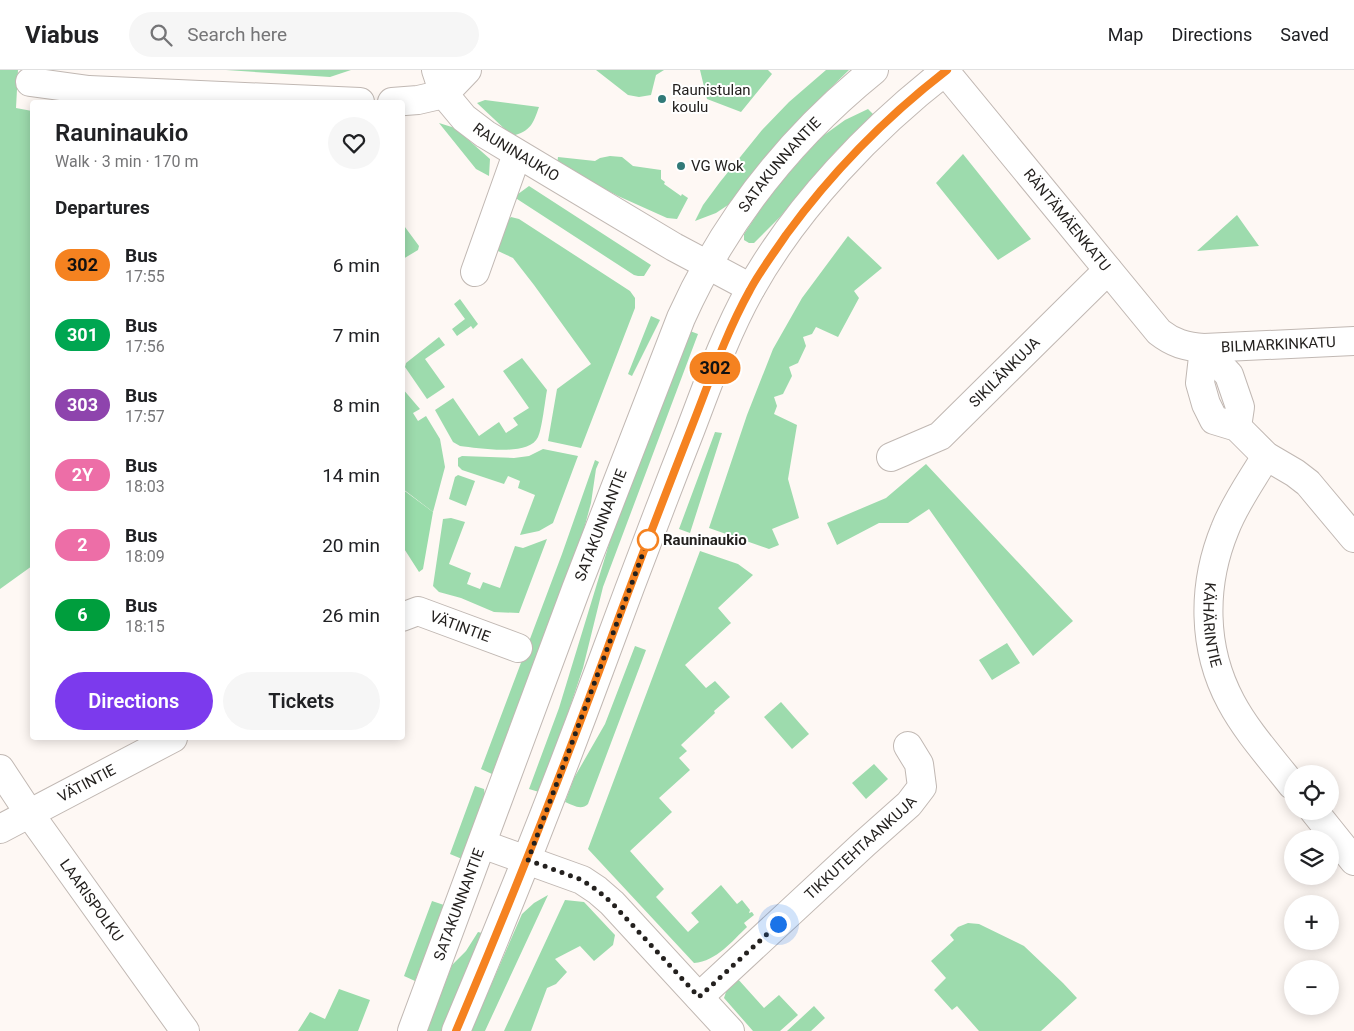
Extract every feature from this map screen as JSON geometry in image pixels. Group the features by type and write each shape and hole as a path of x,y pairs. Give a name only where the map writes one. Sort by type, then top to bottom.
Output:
{"street":[{"path":"405,101 418,100 440,82 467,70"},
{"name":"SATAKUNNANTIE","path":"412,1031 576,589 681,318 707,264 754,191 783,156 832,105 874,70"},
{"path":"456,1031 528,860 726,338 751,288 773,253 809,204 844,164 888,120 945,70"},
{"name":"RÄNTÄMÄENKATU","path":"945,70 1159,332 1170,341 1186,346 1204,348"},
{"path":"30,82 92,96 271,100"},
{"name":"RAUNINAUKIO","path":"440,82 464,118 485,134 674,247 751,288"},
{"path":"475,272 502,199 516,154"},
{"name":"SIKILÄNKUJA","path":"891,457 940,436 1108,270"},
{"name":"BILMARKINKATU","path":"1204,348 1354,341"},
{"path":"1204,348 1200,383 1206,404 1214,420 1237,427 1266,456 1308,483 1354,538"},
{"name":"KÄHÄRINTIE","path":"1266,456 1226,527 1217,551 1208,591 1208,614 1216,660 1230,701 1246,726 1284,775"},
{"name":"VÄTINTIE","path":"405,616 418,611 518,648"},
{"name":"VÄTINTIE","path":"0,829 169,740"},
{"name":"TIKKUTEHTAANKUJA","path":"699,997 909,804 922,787 919,764 908,746"},
{"name":"LAARISPOLKU","path":"0,769 180,1029"},
{"path":"1321,820 1354,861"},
{"path":"482,844 582,880 597,890 612,903 730,1031"}],"green space":[{"path":"0,70 18,70 16,108 30,111 30,567 0,589"},
{"path":"226,70 351,70 330,77"},
{"path":"596,70 664,70 656,75 651,95 639,97 628,95"},
{"path":"700,70 768,70 772,74 741,112 707,99"},
{"path":"826,70 849,70 807,111 777,144 728,205 716,213 695,221 703,205 762,130 789,102"},
{"path":"485,100 539,107 530,126 523,132 512,136 477,103"},
{"path":"868,109 874,115 836,151 779,218 754,243 744,240 744,234 772,192 820,138 845,120"},
{"path":"439,123 455,128 490,159 489,176 476,169"},
{"path":"963,154 1031,239 998,260 936,183"},
{"path":"610,156 622,157 633,166 661,170 661,179 665,182 664,184 681,196 682,194 688,198 677,219 667,218 618,196 557,164 558,157 595,161"},
{"path":"529,186 651,265 644,276 634,275 514,197"},
{"path":"1237,215 1259,246 1197,251"},
{"path":"511,217 519,219 630,291 635,298 635,308 581,448 548,441 557,389 591,364 513,258 498,251 497,248 504,224"},
{"path":"405,227 419,246 418,250 405,258"},
{"path":"848,236 882,268 854,291 859,298 838,337 816,327 812,334 803,337 806,346 798,363 789,367 792,376 783,394 774,397 777,406 774,414 797,425 788,479 799,518 772,529 779,545 769,549 709,528 747,415 773,349 802,298"},
{"path":"460,299 478,324 473,329 471,326 457,336 452,329 465,319 454,304"},
{"path":"651,316 660,320 632,376 628,374"},
{"path":"690,331 698,334 603,587 583,668 569,710 539,792 529,789 559,708 610,541"},
{"path":"439,337 445,345 425,359 445,387 427,399 405,367 406,363"},
{"path":"522,358 547,390 538,437 533,443 525,447 503,450 460,446 453,442 435,410 453,398 479,436 499,422 506,433 518,425 513,418 529,408 503,371"},
{"path":"405,392 420,409 413,413 418,421 426,416 440,439 445,467 433,512 405,491"},
{"path":"715,432 722,433 690,533 679,529"},
{"path":"543,449 578,456 553,523 539,531 520,535 535,495 518,488 520,481 508,476 504,484 462,470 458,466 458,458 462,456 514,458 529,456"},
{"path":"595,460 599,462 584,529 492,774 481,769 562,554"},
{"path":"926,464 1073,621 1033,656 929,509 908,523 879,523 837,545 827,523 886,498"},
{"path":"458,475 475,481 466,506 449,499 455,477"},
{"path":"405,491 433,512 423,569 419,572 405,550"},
{"path":"451,518 465,522 449,564 471,573 467,584 480,589 483,582 500,588 515,546 523,548 547,539 519,613 494,612 461,598 439,592 433,586 443,519"},
{"path":"700,551 738,564 753,575 718,608 731,623 685,665 706,688 715,681 730,697 681,745 687,751 679,758 690,770 659,798 672,812 630,851 664,889 656,897 688,932 699,922 691,913 721,885 737,904 742,900 750,910 749,913 752,912 754,915 744,923 747,927 724,949 710,958 694,963 588,849"},
{"path":"1007,643 1020,663 992,680 979,660"},
{"path":"635,646 646,650 588,804 583,807 574,806 565,802 574,778 605,724"},
{"path":"781,702 809,734 792,749 764,717"},
{"path":"874,764 888,779 866,799 852,783"},
{"path":"475,786 484,789 485,795 462,859 450,854"},
{"path":"548,895 485,1031 471,1031 522,914 534,903"},
{"path":"565,900 584,902 615,935 613,945 594,961 580,946 555,959 567,972 556,984 547,988 531,1031 504,1031"},
{"path":"432,901 444,905 415,981 404,976"},
{"path":"968,923 979,924 1024,946 1077,998 1041,1031 979,1031 957,1006 952,1010 934,990 946,978 931,961 954,940 950,935 958,927"},
{"path":"478,932 482,933 443,1031 427,1031 452,965 466,951"},
{"path":"737,978 764,1008 779,995 798,1015 780,1031 753,1031 724,998 727,989"},
{"path":"339,989 370,1000 358,1031 298,1031 310,1012 325,1019"},
{"path":"814,1006 825,1018 811,1031 787,1031"}],"bus line":[{"name":"302","path":"456,1031 528,860 630,586 726,338 740,308 773,253 809,204 844,164 874,134 910,100 947,70"}],"place":[{"name":"Raunistulan koulu","path":"662,99"},
{"name":"VG Wok","path":"681,166"},
{"name":"Rauninaukio","path":"648,540"}],"route":[{"path":"648,540 528,860 582,880 597,890 612,903 699,997 778,924"}]}
